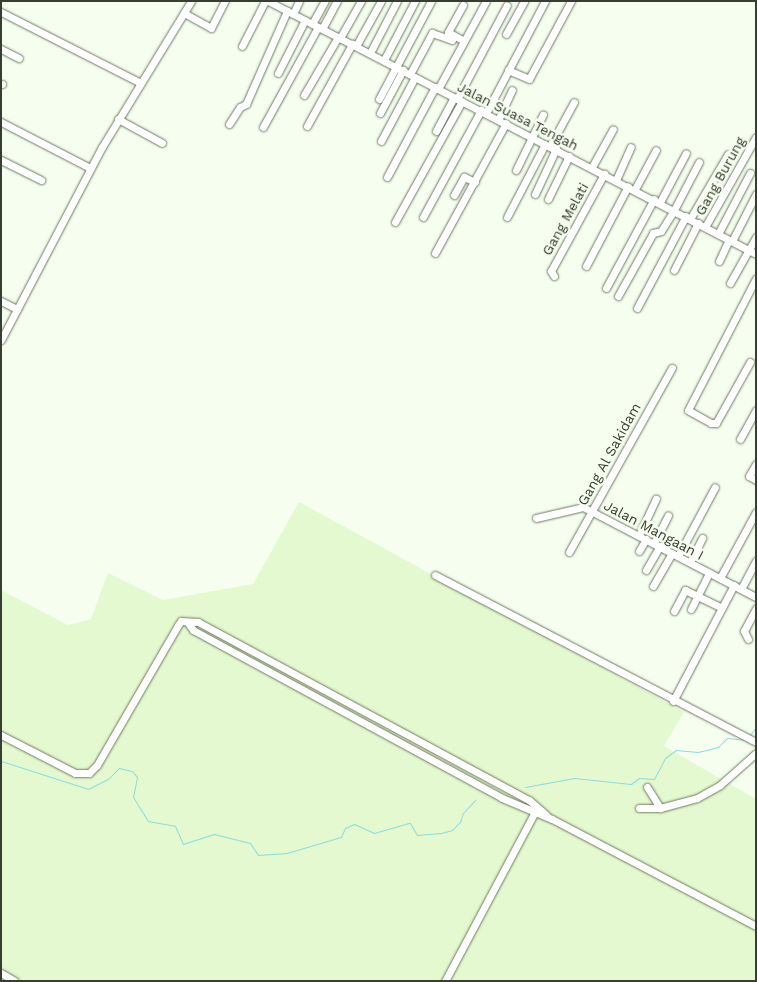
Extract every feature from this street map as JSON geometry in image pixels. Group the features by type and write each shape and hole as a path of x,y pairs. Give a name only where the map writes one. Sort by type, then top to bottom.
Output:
{"street":[{"path":"1,340 90,168 141,82 186,15 191,1"},
{"path":"186,15 211,28 225,1"},
{"path":"242,46 267,1"},
{"name":"Jalan Suasa Tengah","path":"267,1 551,146 756,254"},
{"path":"229,124 240,108 246,104 290,12 299,1"},
{"path":"263,128 325,1"},
{"path":"278,73 314,25 337,1"},
{"path":"304,95 361,1"},
{"path":"307,126 381,1"},
{"path":"370,53 397,1"},
{"path":"384,60 415,1"},
{"path":"381,141 431,1"},
{"path":"387,177 486,1"},
{"path":"506,34 524,1"},
{"path":"423,217 508,70 545,1"},
{"path":"508,70 529,79 571,1"},
{"path":"463,5 448,32 464,41"},
{"path":"395,222 508,5"},
{"path":"1,12 141,82"},
{"path":"380,113 432,33 452,40 454,36"},
{"path":"1,49 19,58"},
{"path":"379,99 406,72"},
{"path":"498,120 512,90"},
{"path":"436,131 458,99"},
{"path":"507,217 551,146 574,102"},
{"path":"516,170 543,114"},
{"path":"118,119 162,143"},
{"path":"1,122 90,168"},
{"path":"435,253 506,123"},
{"path":"592,168 613,129"},
{"name":"Gang Burung","path":"674,270 756,137"},
{"path":"535,194 551,146"},
{"path":"616,180 631,147"},
{"path":"586,266 631,188 656,150"},
{"path":"606,288 686,153"},
{"path":"637,308 688,218 728,154"},
{"path":"548,199 570,156"},
{"path":"1,160 41,180"},
{"path":"618,296 653,232 661,231 674,210 699,162"},
{"path":"718,234 750,173"},
{"name":"Gang Melati","path":"554,276 551,271 604,174"},
{"path":"454,195 464,177 475,182"},
{"path":"719,261 756,194"},
{"path":"730,284 756,237"},
{"path":"750,362 716,422 711,423 688,410 756,278"},
{"path":"1,301 17,308"},
{"name":"Gang Al Sakidam","path":"569,552 672,368"},
{"path":"740,439 756,410"},
{"path":"756,464 749,476 756,480"},
{"path":"653,586 675,555 715,487"},
{"path":"639,535 656,499"},
{"name":"Jalan Mangaan I","path":"536,518 582,507 756,597"},
{"path":"720,578 756,512"},
{"path":"646,570 668,515"},
{"path":"690,562 702,538"},
{"path":"639,551 646,539"},
{"path":"673,701 722,608 756,560"},
{"path":"691,609 709,572"},
{"path":"435,575 673,701 713,717 752,739"},
{"path":"674,612 684,590 722,608"},
{"path":"748,639 744,631 756,608"},
{"path":"1,735 75,773 89,773 97,765 178,625 181,622 198,622 522,796 536,810 756,926"},
{"path":"639,808 660,808 709,792 756,753"},
{"path":"647,787 660,808"},
{"path":"446,981 536,810"},
{"path":"1,973 15,981"}],"shaded area":[{"path":"299,502 684,712 664,746 756,799 756,981 1,981 1,590 68,625 91,619 108,573 163,600 253,584"}],"waterway":[{"path":"750,735 756,727"},
{"path":"525,787 574,778 631,784 639,778 654,779 665,758 676,750 698,752 718,747 727,738 747,740"},
{"path":"1,761 88,789 108,779 119,768 132,771 137,777 133,797 148,821 175,826 183,844 214,834 250,843 258,855 287,853 341,837 345,828 354,824 374,833 410,823 417,835 441,833 452,830 460,822 463,813 475,800"}]}
